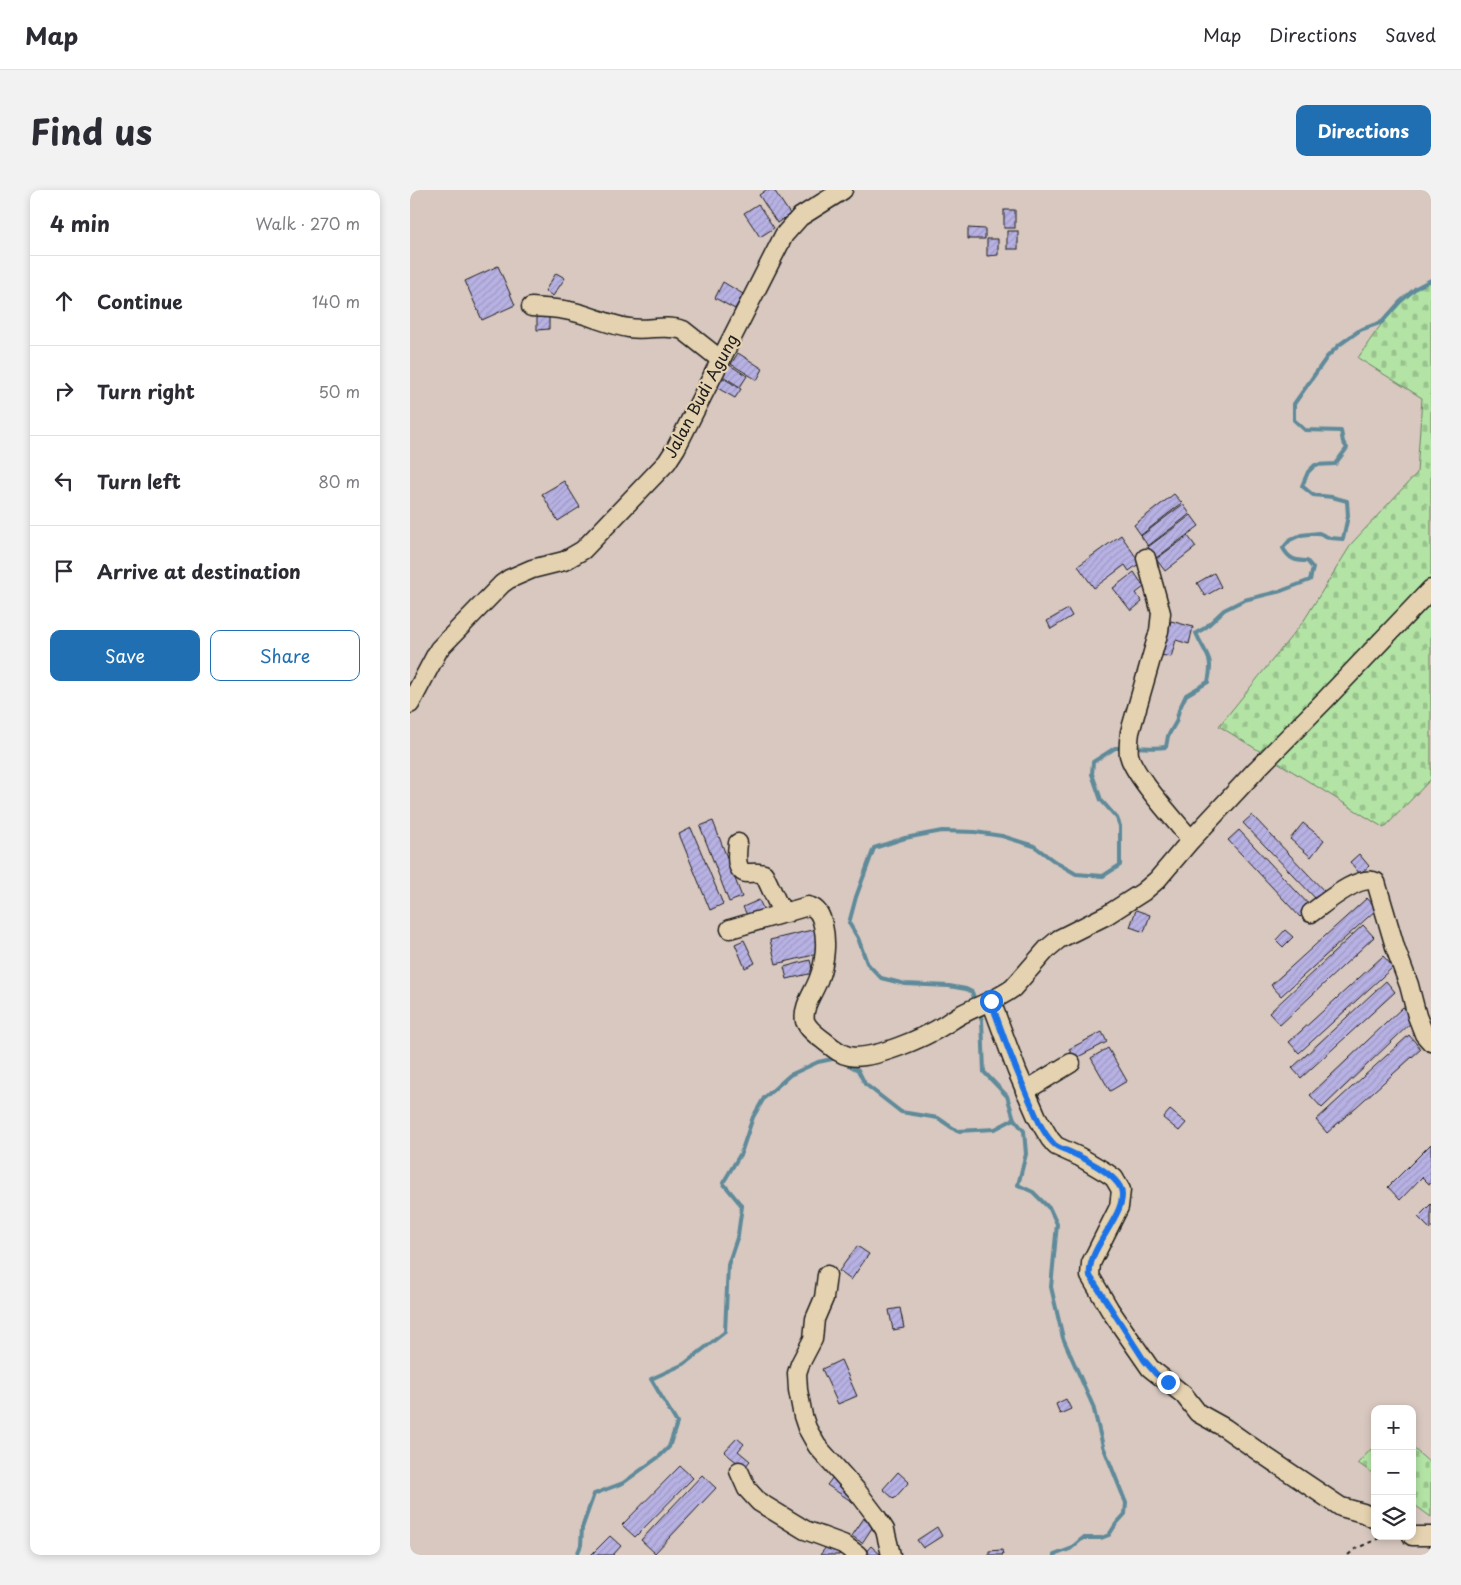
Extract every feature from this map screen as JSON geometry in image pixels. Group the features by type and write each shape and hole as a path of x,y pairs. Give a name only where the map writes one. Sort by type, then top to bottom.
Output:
{"street":[{"name":"Jalan Budi Agung","path":"410,704 439,650 502,584 509,578 527,571 564,561 574,556 594,539 662,468 676,448 784,235 800,217 844,190"},
{"path":"531,307 570,311 628,328 677,328 683,330 720,360"},
{"path":"1146,558 1161,613 1159,631 1136,708 1129,749 1146,783 1191,840"},
{"path":"730,930 808,906 813,907 818,911 822,920 826,942 823,966 805,1010 806,1022 816,1034 843,1054 864,1056 886,1051 929,1033 964,1012 987,1003 1013,988 1047,949 1059,939 1107,915 1143,892 1163,875 1191,840 1431,589"},
{"path":"738,843 740,870 745,874 759,872 764,874 778,904 787,913"},
{"path":"1312,913 1354,885 1367,879 1376,882 1396,950 1410,985 1417,1016 1424,1034 1431,1042"},
{"path":"987,1003 1037,1117 1053,1143 1107,1173 1114,1178 1122,1190 1120,1208 1090,1263 1090,1276 1110,1310 1150,1368 1184,1395 1198,1413 1226,1428 1341,1507 1371,1517"},
{"path":"1025,1090 1071,1063"},
{"path":"827,1275 824,1298 815,1319 813,1339 800,1364 798,1373 798,1390 803,1416 809,1434 817,1446 861,1496 880,1523 887,1536 890,1555"},
{"path":"739,1471 747,1489 759,1502 805,1530 843,1544 858,1555"},
{"path":"1416,1536 1431,1536"}],"path":[{"path":"1348,1555 1355,1549 1375,1540"}],"green space":[{"path":"1431,280 1431,779 1384,828 1219,726 1303,622 1352,543 1417,473 1422,398 1358,358 1381,325 1399,304 1408,295"},
{"path":"1371,1449 1371,1472 1358,1463"},
{"path":"1416,1451 1431,1464 1431,1517 1416,1506"}],"building":[{"path":"766,190 774,190 790,214 777,223 759,195"},
{"path":"758,204 774,228 760,237 744,213"},
{"path":"1004,210 1015,210 1015,228 1004,228"},
{"path":"968,228 985,229 985,239 968,239"},
{"path":"1007,231 1018,231 1018,249 1007,249"},
{"path":"987,239 998,239 998,255 987,256"},
{"path":"498,266 515,305 482,320 465,281"},
{"path":"556,273 565,278 553,296 545,291"},
{"path":"723,282 743,294 735,309 715,298"},
{"path":"549,316 549,329 537,330 537,317"},
{"path":"738,353 763,369 757,380 731,364"},
{"path":"728,364 747,376 740,387 721,375"},
{"path":"720,376 741,389 735,398 714,386"},
{"path":"564,481 580,507 558,521 542,494"},
{"path":"1174,494 1182,503 1141,535 1134,525"},
{"path":"1183,504 1190,514 1148,546 1141,536"},
{"path":"1191,515 1199,526 1156,558 1148,547"},
{"path":"1121,535 1140,563 1129,571 1125,565 1094,588 1078,566"},
{"path":"1188,536 1196,547 1165,571 1156,559"},
{"path":"1134,572 1144,587 1136,593 1142,602 1131,611 1113,588"},
{"path":"1214,573 1221,587 1205,596 1197,583"},
{"path":"1068,609 1072,616 1051,629 1047,621"},
{"path":"1171,621 1193,627 1189,644 1176,640 1171,657 1161,655"},
{"path":"1252,815 1325,892 1317,900 1243,823"},
{"path":"713,821 742,897 729,902 700,826"},
{"path":"1303,823 1324,840 1311,857 1290,839"},
{"path":"691,828 723,904 710,910 679,834"},
{"path":"1239,830 1311,907 1300,917 1228,840"},
{"path":"1359,854 1369,866 1360,874 1350,862"},
{"path":"1367,898 1377,909 1281,996 1271,985"},
{"path":"759,900 765,912 749,919 743,907"},
{"path":"1136,910 1150,915 1144,932 1130,927"},
{"path":"1363,925 1374,937 1280,1025 1269,1013"},
{"path":"816,929 822,953 776,964 770,940"},
{"path":"1285,930 1293,937 1283,947 1276,940"},
{"path":"744,940 755,963 745,968 735,944"},
{"path":"1383,956 1393,967 1299,1053 1289,1042"},
{"path":"810,960 813,973 787,979 784,967"},
{"path":"1386,981 1395,992 1301,1078 1292,1068"},
{"path":"1403,1007 1415,1019 1322,1108 1310,1095"},
{"path":"1102,1032 1107,1042 1074,1059 1069,1049"},
{"path":"1409,1035 1421,1049 1327,1133 1316,1120"},
{"path":"1108,1048 1127,1081 1110,1091 1091,1058"},
{"path":"1170,1110 1186,1123 1179,1131 1163,1118"},
{"path":"1431,1144 1431,1183 1429,1184 1422,1177 1400,1200 1388,1187"},
{"path":"1431,1204 1431,1228 1430,1229 1418,1217"},
{"path":"857,1246 869,1254 851,1280 839,1271"},
{"path":"900,1308 904,1328 893,1330 889,1310"},
{"path":"841,1360 857,1396 838,1404 822,1369"},
{"path":"1066,1399 1071,1409 1060,1414 1056,1404"},
{"path":"737,1438 744,1444 738,1451 750,1461 744,1468 724,1452"},
{"path":"680,1466 693,1478 635,1537 622,1525"},
{"path":"898,1472 909,1482 894,1499 883,1489"},
{"path":"702,1475 716,1488 655,1553 641,1540"},
{"path":"833,1477 859,1495 854,1503 827,1485"},
{"path":"864,1518 874,1525 862,1543 852,1536"},
{"path":"937,1527 942,1536 923,1548 917,1540"},
{"path":"610,1536 621,1546 613,1555 591,1555"},
{"path":"829,1543 841,1552 839,1555 820,1555"},
{"path":"871,1546 881,1555 864,1554"},
{"path":"1002,1550 1003,1555 989,1555 989,1551"}],"waterway":[{"path":"1133,747 1166,747 1168,736 1176,722 1186,695 1208,682 1210,673 1208,656 1196,633 1205,628 1224,610 1244,600 1281,591 1310,580 1313,568 1307,561 1296,560 1290,557 1283,548 1290,540 1301,535 1319,533 1330,538 1343,539 1348,516 1347,501 1313,495 1302,486 1308,472 1315,465 1335,464 1347,448 1343,442 1341,431 1305,430 1294,420 1294,404 1327,357 1339,345 1360,330 1382,322 1416,288 1431,280"},
{"path":"976,1003 972,992 966,989 949,986 905,984 881,978 867,963 858,938 849,923 856,897 874,848 905,838 942,831 975,832 1002,836 1034,846 1076,874 1103,876 1120,865 1120,826 1117,818 1101,800 1092,774 1093,762 1115,748 1123,748"},
{"path":"979,1012 982,1020 984,1072 1007,1096 1014,1119"},
{"path":"577,1555 581,1545 582,1528 594,1494 623,1483 660,1456 669,1447 677,1423 651,1379 684,1364 725,1332 728,1265 738,1235 742,1206 723,1183 741,1153 753,1117 764,1098 790,1075 818,1062 837,1058"},
{"path":"845,1063 858,1070 865,1084 901,1112 938,1118 957,1131 995,1129 1014,1119 1024,1131 1026,1154 1018,1185 1033,1192 1050,1209 1057,1224 1051,1287 1063,1338 1093,1406 1103,1446 1126,1503 1125,1514 1109,1535 1101,1538 1083,1538 1070,1549 1054,1555"}],"route":[{"path":"991,1001 1017,1071 1037,1117 1050,1140 1056,1146 1069,1151 1107,1173 1114,1178 1122,1190 1120,1208 1090,1263 1090,1276 1110,1310 1144,1360 1156,1374 1168,1382"}]}
